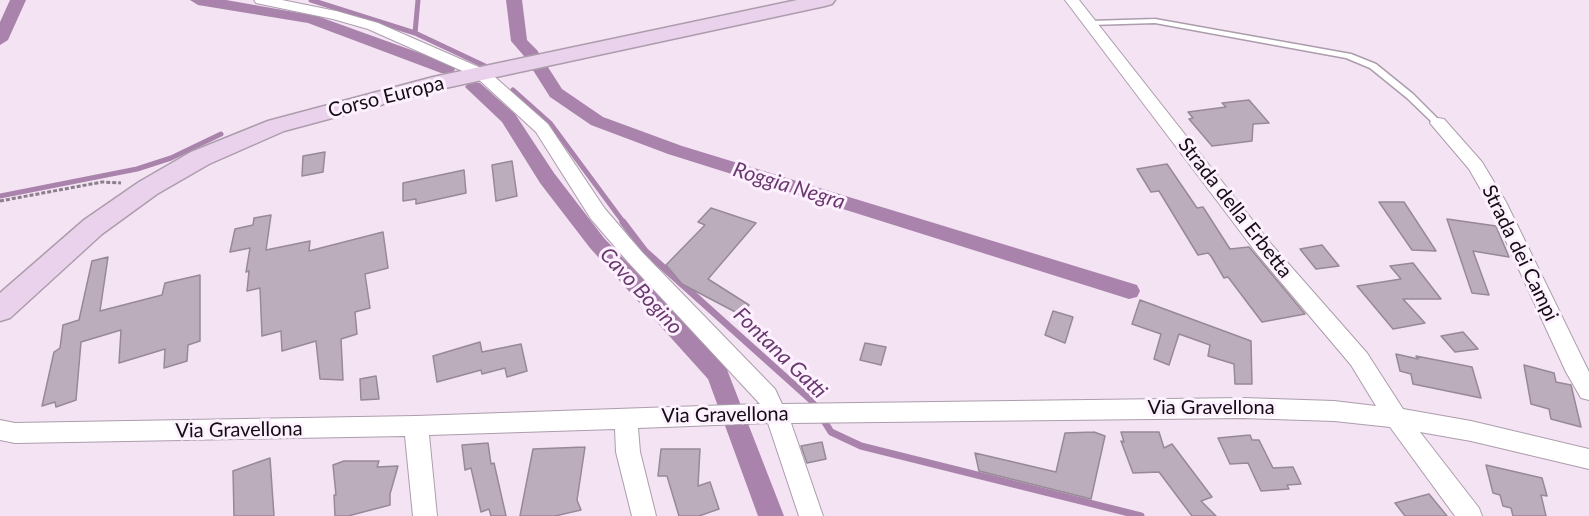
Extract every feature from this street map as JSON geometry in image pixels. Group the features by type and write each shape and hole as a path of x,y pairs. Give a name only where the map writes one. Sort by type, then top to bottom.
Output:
{"main road":[{"name":"Corso Europa","path":"0,310 93,227 137,196 200,158 276,126 371,99 825,0"}],"street":[{"path":"261,0 336,15 373,26 482,74 542,128 598,214 635,257 767,396 765,414 811,516"},
{"name":"Strada della Erbetta","path":"1072,0 1265,250 1359,358 1396,418 1470,516"},
{"name":"Strada dei Campi","path":"1438,123 1476,166 1497,202 1574,366 1589,391"},
{"name":"Via Gravellona","path":"0,430 15,433 416,426 765,414 1243,408 1334,411 1396,418 1471,431 1589,459"},
{"path":"626,418 628,452 644,516"},
{"path":"416,426 426,516"}],"lane":[{"path":"1091,22 1155,21 1348,56 1372,66 1438,123"}],"path":[{"path":"0,201 102,182 124,183 137,196"}],"building":[{"path":"1249,100 1269,123 1253,124 1252,141 1212,146 1189,119 1193,118 1188,112 1226,107 1222,103"},
{"path":"325,152 323,172 302,176 303,156"},
{"path":"512,161 517,196 496,201 492,165"},
{"path":"1167,164 1197,208 1203,207 1230,249 1249,247 1305,314 1262,322 1228,277 1224,278 1211,256 1208,253 1198,255 1159,191 1151,192 1137,169"},
{"path":"464,170 466,193 416,204 416,199 403,201 403,183"},
{"path":"1379,202 1404,202 1436,251 1412,250"},
{"path":"711,208 756,223 708,279 749,305 743,316 682,284 666,265 705,225 698,222"},
{"path":"271,215 266,250 310,241 309,251 383,232 388,268 365,274 370,308 355,312 357,334 341,339 343,380 320,379 316,341 282,351 281,331 262,336 260,288 247,291 249,271 246,272 250,248 230,252 235,229 253,225 254,218"},
{"path":"1447,219 1496,226 1509,257 1473,251 1489,295 1472,293"},
{"path":"1322,245 1339,266 1316,269 1300,249"},
{"path":"108,257 100,311 162,295 165,283 200,275 200,341 188,345 187,361 164,368 165,349 119,363 121,330 81,342 76,400 56,407 55,402 42,406 54,352 60,348 63,325 79,320 92,261"},
{"path":"1413,263 1441,299 1403,299 1425,323 1393,329 1357,286 1401,279 1390,266"},
{"path":"1140,300 1251,341 1252,384 1235,384 1234,364 1208,356 1210,345 1179,334 1169,365 1154,359 1161,334 1132,324"},
{"path":"1053,311 1073,317 1065,343 1045,335"},
{"path":"1463,332 1478,349 1455,352 1441,336"},
{"path":"480,342 482,352 521,344 527,371 507,377 505,368 482,374 481,370 437,382 433,356"},
{"path":"865,343 886,347 881,365 860,360"},
{"path":"1396,354 1472,367 1481,398 1413,384 1411,374 1400,371"},
{"path":"1524,365 1554,373 1556,382 1571,385 1581,427 1551,419 1549,409 1531,404"},
{"path":"376,376 379,399 361,400 360,379"},
{"path":"1094,432 1105,436 1091,499 979,471 975,453 1056,472 1065,433"},
{"path":"1121,432 1159,432 1164,448 1172,444 1212,497 1201,501 1216,516 1192,516 1159,472 1133,473 1121,441 1124,442"},
{"path":"1250,435 1252,440 1259,440 1273,468 1293,467 1301,484 1287,485 1289,489 1261,491 1248,463 1230,464 1218,438"},
{"path":"822,442 826,459 807,463 801,446"},
{"path":"488,443 491,464 494,463 506,516 491,516 489,509 481,512 471,468 465,470 462,445"},
{"path":"585,447 577,500 581,510 555,516 520,516 533,449"},
{"path":"661,449 700,449 698,486 710,482 719,509 699,516 679,516 667,476 658,476"},
{"path":"270,458 274,516 234,516 233,471"},
{"path":"344,461 379,461 377,467 398,466 390,494 390,505 348,516 335,516 334,495 336,495 333,465"},
{"path":"1486,465 1542,478 1547,496 1541,495 1546,516 1513,516 1511,508 1503,506 1500,495 1493,493"},
{"path":"1429,494 1447,516 1405,516 1395,503"}],"waterway":[{"path":"0,40 18,0"},
{"name":"Cavo Bogino","path":"198,0 311,19 447,69"},
{"name":"Fontana Gatti","path":"311,0 415,33"},
{"name":"Fontana Gatti","path":"415,33 418,0"},
{"name":"Roggia Negra","path":"514,0 519,41 531,53 556,93 597,121 675,150 1129,291"},
{"name":"Fontana Gatti","path":"415,33 485,66"},
{"name":"Cavo Bogino","path":"474,87 509,118 547,178 597,243 718,374 771,516"},
{"name":"Fontana Gatti","path":"513,90 550,123 624,223"},
{"path":"0,196 137,169 171,158 221,134"},
{"name":"Fontana Gatti","path":"623,222 645,251 811,400 831,432 861,446 1141,516"}]}
